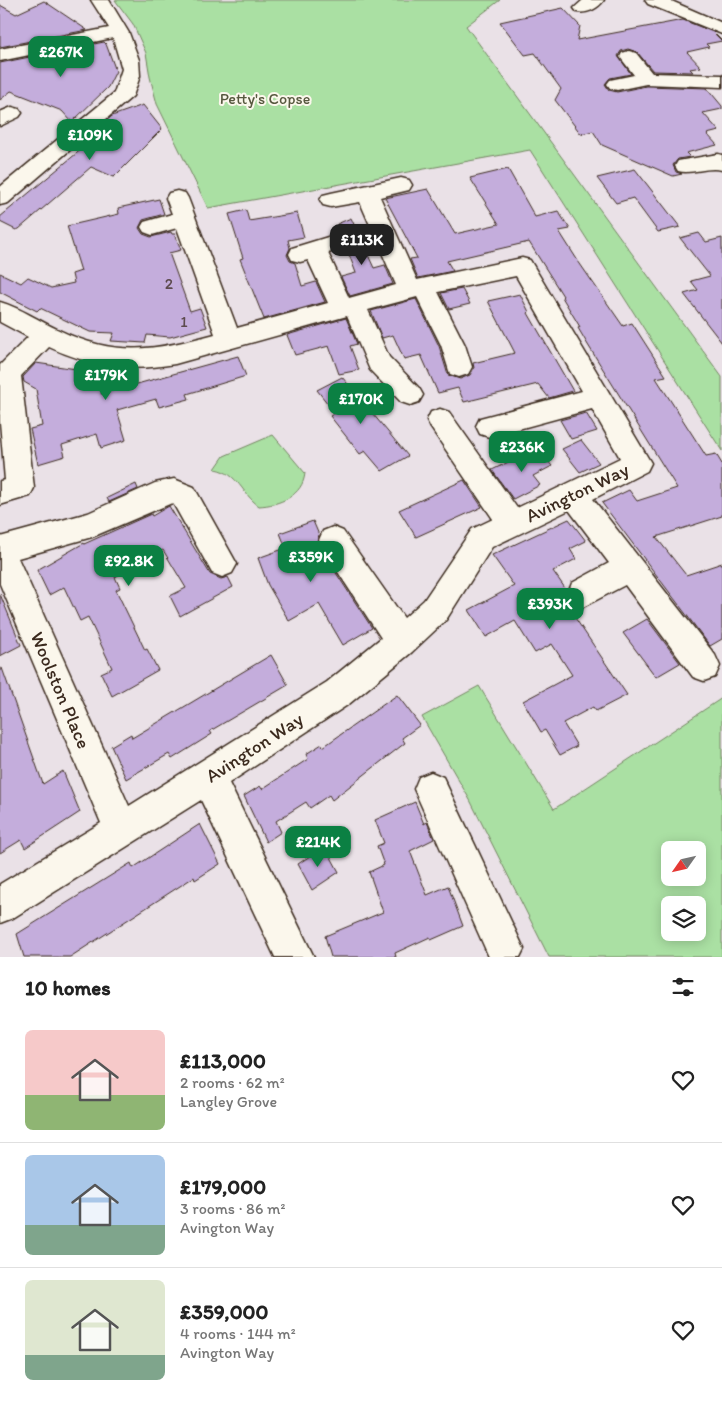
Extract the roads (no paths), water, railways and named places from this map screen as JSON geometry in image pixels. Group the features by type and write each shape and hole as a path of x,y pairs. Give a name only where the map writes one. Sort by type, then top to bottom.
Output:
{"street":[{"path":"0,198 123,96 129,82 131,69 125,47 100,0"},
{"path":"662,1 722,29"},
{"path":"0,55 118,32"},
{"path":"629,57 646,78"},
{"path":"617,84 646,78 722,81"},
{"path":"685,166 721,159"},
{"path":"331,200 401,185"},
{"path":"367,192 417,289 453,345 459,367"},
{"path":"152,227 181,208 229,339"},
{"path":"342,242 307,252 348,307 379,362 410,395"},
{"name":"Avington Way","path":"0,311 76,350 109,358 139,359 175,354 417,289 522,266 637,463 482,538 435,610 402,641 338,692 208,777 0,905"},
{"path":"0,493 20,488 8,373 46,335"},
{"path":"489,426 598,397"},
{"path":"440,420 512,524"},
{"name":"Woolston Place","path":"122,830 0,550 92,524 165,492 174,492 184,496 222,564"},
{"path":"574,495 704,666"},
{"path":"333,540 402,641"},
{"path":"583,592 628,568"},
{"path":"208,777 295,957"},
{"path":"431,789 470,871 503,954"}],"park label":[{"name":"Petty's Copse","path":"265,98"}]}
